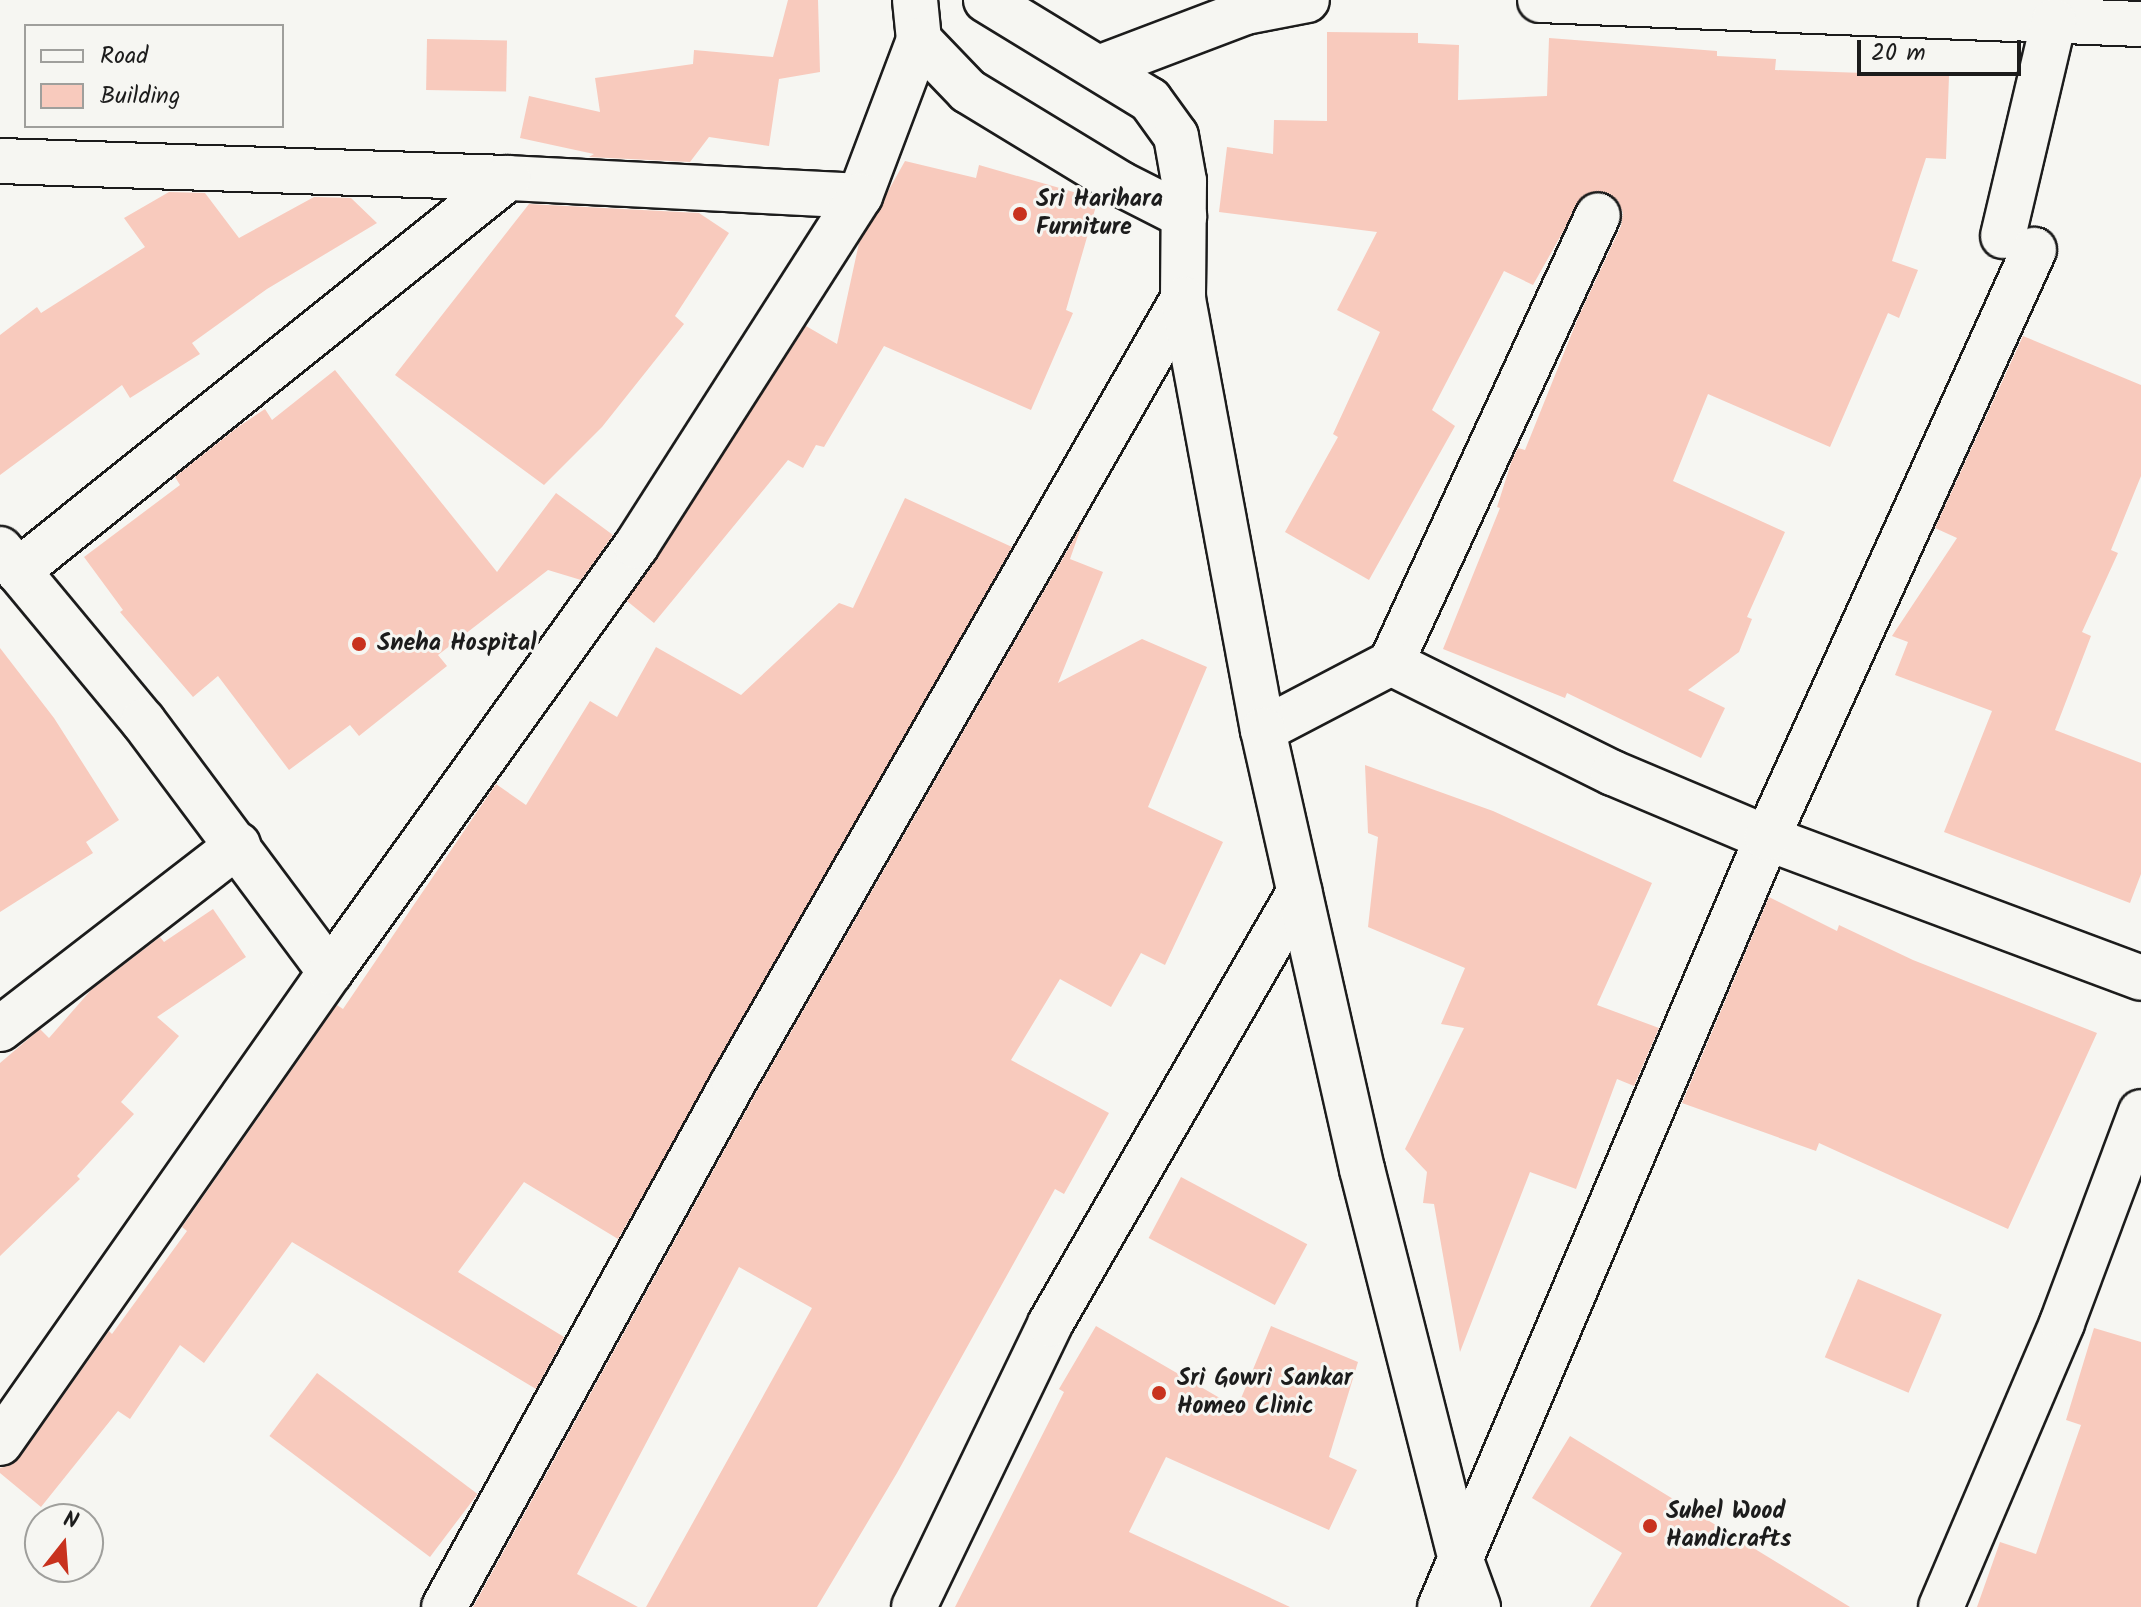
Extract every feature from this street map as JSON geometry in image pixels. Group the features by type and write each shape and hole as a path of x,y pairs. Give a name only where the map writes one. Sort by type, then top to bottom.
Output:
{"street":[{"path":"986,0 1101,67 1150,100 1176,136 1184,181 1183,299 1263,730 1362,1169 1462,1563 1478,1607"},
{"path":"1101,67 1246,12 1307,0"},
{"path":"1540,0 2141,24"},
{"path":"917,20 968,91 1097,170 1184,216"},
{"path":"0,1443 330,972 636,546 860,196 917,20"},
{"path":"1440,1607 1462,1563 2019,243 2054,21"},
{"path":"0,161 508,178 860,196"},
{"path":"330,972 143,721 9,560 508,178"},
{"path":"1263,730 1391,663 1598,216"},
{"path":"444,1607 734,1081 1183,299"},
{"path":"1391,663 1613,773 1767,838 2141,978"},
{"path":"0,1029 238,845"},
{"path":"914,1607 1050,1324 1299,892"},
{"path":"1941,1607 2062,1323 2141,1112"}],"building":[{"path":"788,0 818,0 820,72 779,79 769,146 709,137 690,162 589,157 594,154 520,138 529,96 600,112 595,78 693,64 694,50 773,57"},
{"path":"1327,32 1418,33 1418,43 1459,45 1458,100 1547,96 1549,38 1717,51 1717,56 1776,59 1775,70 1949,76 1946,159 1926,158 1892,261 1918,270 1899,318 1888,313 1830,447 1708,394 1673,481 1785,532 1747,617 1752,619 1739,652 1688,690 1725,708 1701,758 1567,693 1565,698 1443,649 1500,508 1497,507 1512,460 1518,448 1525,450 1578,318 1621,226 1623,213 1618,201 1609,194 1597,191 1583,196 1533,285 1504,271 1432,410 1455,426 1369,580 1285,532 1338,437 1333,434 1380,332 1337,310 1377,232 1219,212 1227,147 1273,154 1274,120 1327,121"},
{"path":"427,39 507,40 506,91 426,90"},
{"path":"905,161 976,178 979,165 1098,199 1066,310 1073,313 1031,410 884,346 824,447 816,445 803,468 788,460 654,623 627,601 806,326 837,344 859,243"},
{"path":"169,192 205,193 239,238 314,197 351,198 377,223 267,289 192,343 200,354 130,398 122,385 0,475 0,335 37,307 41,313 145,247 124,218"},
{"path":"529,204 699,213 729,233 675,316 684,324 602,427 544,485 395,375"},
{"path":"2023,336 2141,385 2141,476 2111,550 2118,553 2082,632 2091,636 2055,730 2141,763 2141,874 2130,903 1944,832 1992,711 1895,675 1908,642 1892,636 1957,538 1935,528"},
{"path":"335,370 497,572 556,493 613,535 581,580 548,570 438,655 447,666 359,736 350,725 289,770 218,676 193,697 120,612 123,610 84,557 180,485 175,477 238,427 265,409 272,420"},
{"path":"905,498 1012,547 618,1239 524,1182 458,1272 564,1337 536,1389 292,1242 204,1363 180,1345 130,1419 118,1411 44,1503 36,1503 0,1473 0,1468 11,1465 20,1457 109,1331 112,1334 187,1231 182,1227 337,1005 343,1009 496,784 526,805 590,701 617,717 656,647 741,695 839,603 853,608"},
{"path":"1082,525 1070,559 1103,572 1058,683 1142,639 1207,667 1148,807 1223,842 1165,965 1141,953 1111,1007 1060,979 1011,1060 1109,1113 1064,1194 1055,1189 897,1473 817,1607 646,1607 812,1308 739,1267 577,1574 638,1607 473,1607 756,1093"},
{"path":"0,648 54,718 119,820 86,842 93,853 0,912"},
{"path":"1365,765 1493,811 1652,883 1597,1005 1659,1028 1634,1086 1617,1079 1576,1189 1530,1172 1460,1352 1434,1204 1423,1203 1427,1172 1405,1149 1464,1028 1441,1024 1465,968 1368,927 1378,837 1368,833"},
{"path":"1769,897 1837,931 1839,925 1913,960 2097,1033 2008,1229 1819,1143 1816,1151 1682,1103"},
{"path":"213,909 246,957 157,1017 179,1036 121,1102 134,1114 77,1176 80,1179 0,1256 0,1063 40,1029 49,1038 91,990 160,937 164,942"},
{"path":"1181,1177 1307,1244 1275,1305 1149,1238"},
{"path":"1858,1279 1942,1315 1909,1393 1825,1357"},
{"path":"1096,1326 1237,1408 1271,1326 1358,1362 1329,1457 1357,1470 1329,1530 1166,1457 1129,1532 1290,1607 955,1607 1064,1392 1059,1389"},
{"path":"2094,1328 2141,1342 2141,1607 1977,1607 2000,1542 2036,1554 2081,1425 2066,1420"},
{"path":"317,1373 478,1494 430,1557 269,1436"},
{"path":"1570,1436 1850,1607 1590,1607 1622,1553 1532,1498"}],"place":[{"name":"Sri Harihara Furniture","path":"1020,214"},
{"name":"Sneha Hospital","path":"359,644"},
{"name":"Sri Gowri Sankar Homeo Clinic","path":"1159,1393"},
{"name":"Suhel Wood Handicrafts","path":"1650,1526"}]}
